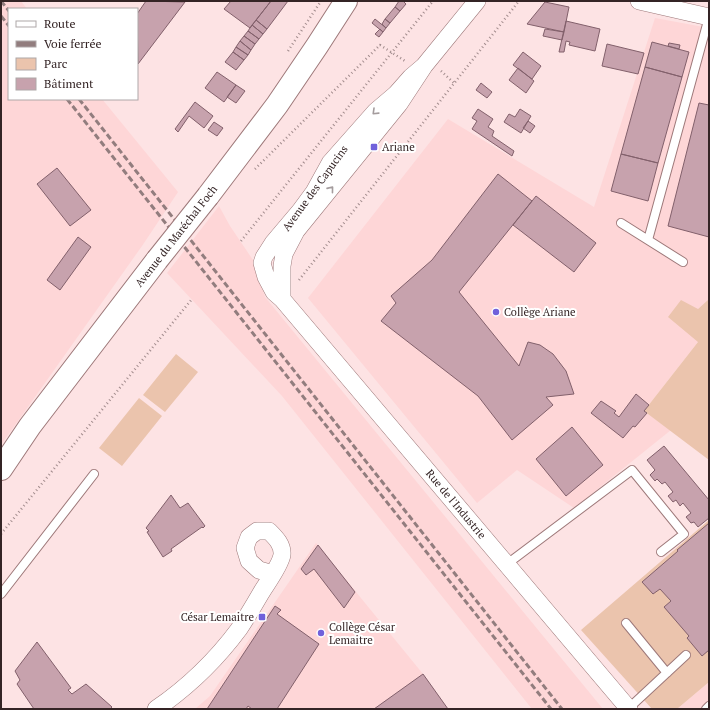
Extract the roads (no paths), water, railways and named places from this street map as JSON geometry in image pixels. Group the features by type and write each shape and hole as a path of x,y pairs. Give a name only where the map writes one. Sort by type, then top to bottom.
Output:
{"main road":[{"name":"Avenue du Maréchal Foch","path":"1,469 30,426 277,105 346,1"}],"street":[{"name":"Avenue des Capucins","path":"282,299 281,274 284,254 296,231 400,104 424,66 477,1"},
{"path":"639,1 709,17"},
{"name":"Avenue des Capucins","path":"262,263 273,243 314,192 330,163 376,111 396,94 424,66"},
{"name":"Rue de l'Industrie","path":"262,263 266,277 274,292 282,299 629,709"},
{"path":"156,709 185,687 214,659 239,628 273,574"}],"lane":[{"path":"648,240 709,17"},
{"path":"621,223 683,262"},
{"path":"507,564 632,470 684,534 661,552"},
{"path":"1,594 94,474"},
{"path":"626,623 667,673"},
{"path":"629,709 686,655"},
{"path":"706,709 709,706"}],"railway":[{"path":"1,1 8,10"},
{"path":"1,16 8,25"},
{"path":"68,100 551,709"},
{"path":"80,100 562,709"}],"place":[{"name":"Ariane","path":"374,147"},
{"name":"Collège Ariane","path":"496,312"},
{"name":"César Lemaitre","path":"262,617"},
{"name":"Collège César Lemaitre","path":"321,633"}]}
